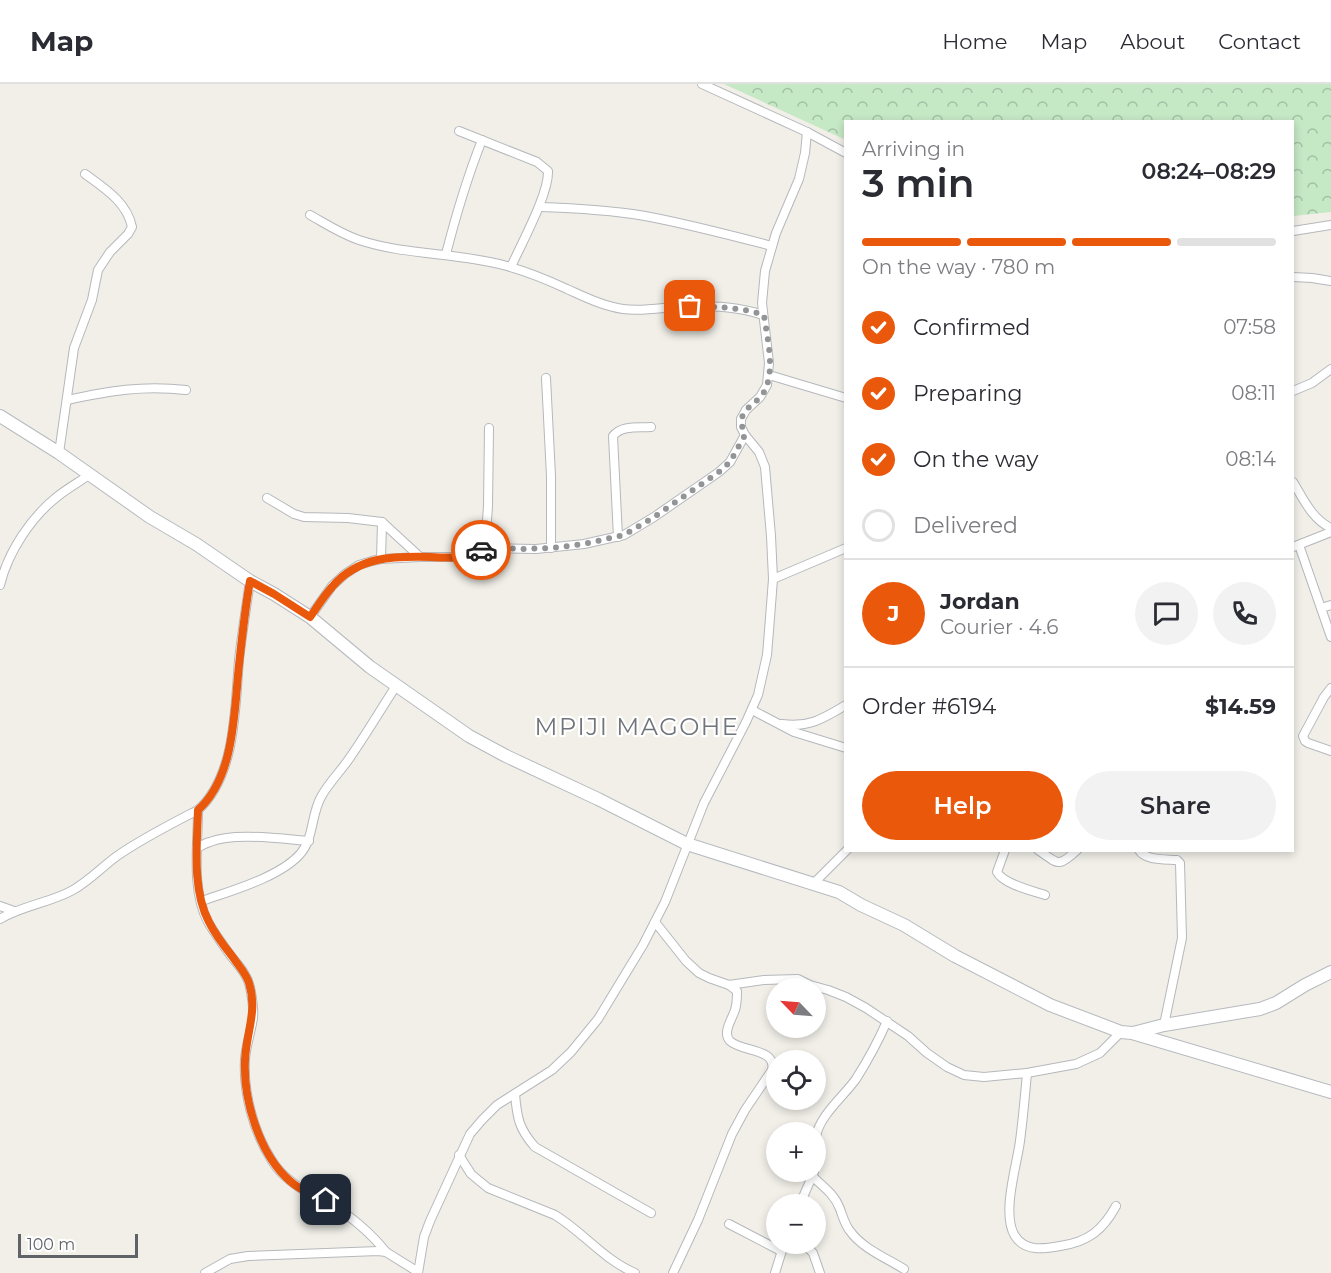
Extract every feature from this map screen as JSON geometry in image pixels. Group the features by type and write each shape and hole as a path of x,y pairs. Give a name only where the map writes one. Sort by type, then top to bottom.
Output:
{"street":[{"path":"702,84 807,132 844,152"},
{"path":"459,131 530,159 548,171 538,207 511,267"},
{"path":"198,810 197,875 202,901 208,921 245,973 250,984 253,1018 247,1042 245,1074 252,1113 260,1139 271,1159 288,1180 326,1200 362,1227 386,1252 418,1272 424,1237 470,1134 497,1105 552,1070 571,1052 611,999 655,922 674,880 696,821 758,695 767,655 773,579 770,512 765,467 759,452 741,427 741,419 743,414 764,393 767,385 768,350 762,289 771,246 800,179 806,153 807,132"},
{"path":"446,254 461,199 482,140"},
{"path":"59,453 74,348 92,300 98,270 132,227 128,213 115,198 85,174"},
{"path":"538,207 585,209 644,216 771,246"},
{"path":"310,215 342,234 374,244 398,249 475,257 543,278 589,299 619,308 636,310 690,306 730,307 764,315"},
{"path":"1294,231 1331,225"},
{"path":"1294,277 1331,281"},
{"path":"1294,391 1312,383 1331,369"},
{"path":"769,375 844,397"},
{"path":"546,378 552,548"},
{"path":"67,400 134,388 186,390"},
{"path":"0,416 59,453 150,517 310,617 396,686 488,747 687,844 839,892 1050,1005 1127,1033 1331,1092"},
{"path":"618,537 613,436 622,429 651,427"},
{"path":"485,548 489,428"},
{"path":"310,617 332,586 345,574 359,566 381,559 459,557 485,548 552,548 618,537 638,527 719,472 730,462 745,435"},
{"path":"0,585 10,558 36,517 57,497 89,475"},
{"path":"1294,484 1311,512 1331,530"},
{"path":"267,498 294,514 304,517 348,518 382,522 420,557"},
{"path":"381,559 382,522"},
{"path":"1331,530 1296,546 1322,608 1331,637"},
{"path":"773,579 844,549"},
{"path":"0,920 14,911 70,892 116,857 198,810 205,803 222,773 230,747 250,581"},
{"path":"1322,608 1331,605"},
{"path":"202,901 244,886 285,866 301,854 309,841 320,798 351,757 396,686"},
{"path":"1331,688 1303,737 1308,743 1331,752"},
{"path":"775,723 809,724 823,719 844,706"},
{"path":"752,710 794,732 844,747"},
{"path":"197,849 210,842 234,838 309,841"},
{"path":"814,884 845,852"},
{"path":"1004,852 997,872 999,876 1046,895"},
{"path":"1041,852 1056,862 1060,862 1075,852"},
{"path":"1140,852 1147,857 1180,862 1182,938 1164,1025"},
{"path":"0,906 14,911"},
{"path":"655,922 686,962 699,973 729,985 737,991 735,1010 727,1033 728,1039 730,1042 769,1058 773,1065 732,1134 698,1220 673,1273"},
{"path":"729,985 764,980 798,979 846,997 887,1021 938,1061 956,1072 984,1077 1027,1073 1076,1064 1100,1053 1127,1033 1260,1009 1276,1003 1331,972"},
{"path":"822,1122 864,1066 877,1045 887,1021"},
{"path":"1027,1073 1019,1144 1010,1194 1010,1220 1014,1235 1021,1243 1029,1247 1045,1249 1080,1243 1109,1221 1116,1206"},
{"path":"514,1094 518,1122 536,1147 651,1213"},
{"path":"459,1155 471,1174 488,1188 555,1215 616,1264 635,1273"},
{"path":"820,1182 833,1197 856,1239 904,1269"},
{"path":"1002,1186 1010,1194"},
{"path":"729,1224 766,1240"},
{"path":"205,1273 230,1259 248,1256 386,1252"},
{"path":"775,1273 780,1254"},
{"path":"813,1254 820,1273"}],"green space":[{"path":"724,84 1331,84 1331,212 1294,216 1294,120 844,120 844,139"}],"way so far":[{"path":"481,550 491,547 552,548 624,535 705,482 730,462 745,435 741,427 743,414 764,393 767,385 769,363 764,315 730,307 690,306"}],"district":[{"name":"MPIJI MAGOHE","path":"637,726"}],"route":[{"path":"326,1200 288,1180 271,1159 260,1139 247,1092 245,1074 247,1042 253,1018 250,984 245,973 208,921 197,875 198,810 213,792 230,747 250,581 310,617 332,586 345,574 359,566 381,559 459,557 481,550"}]}
